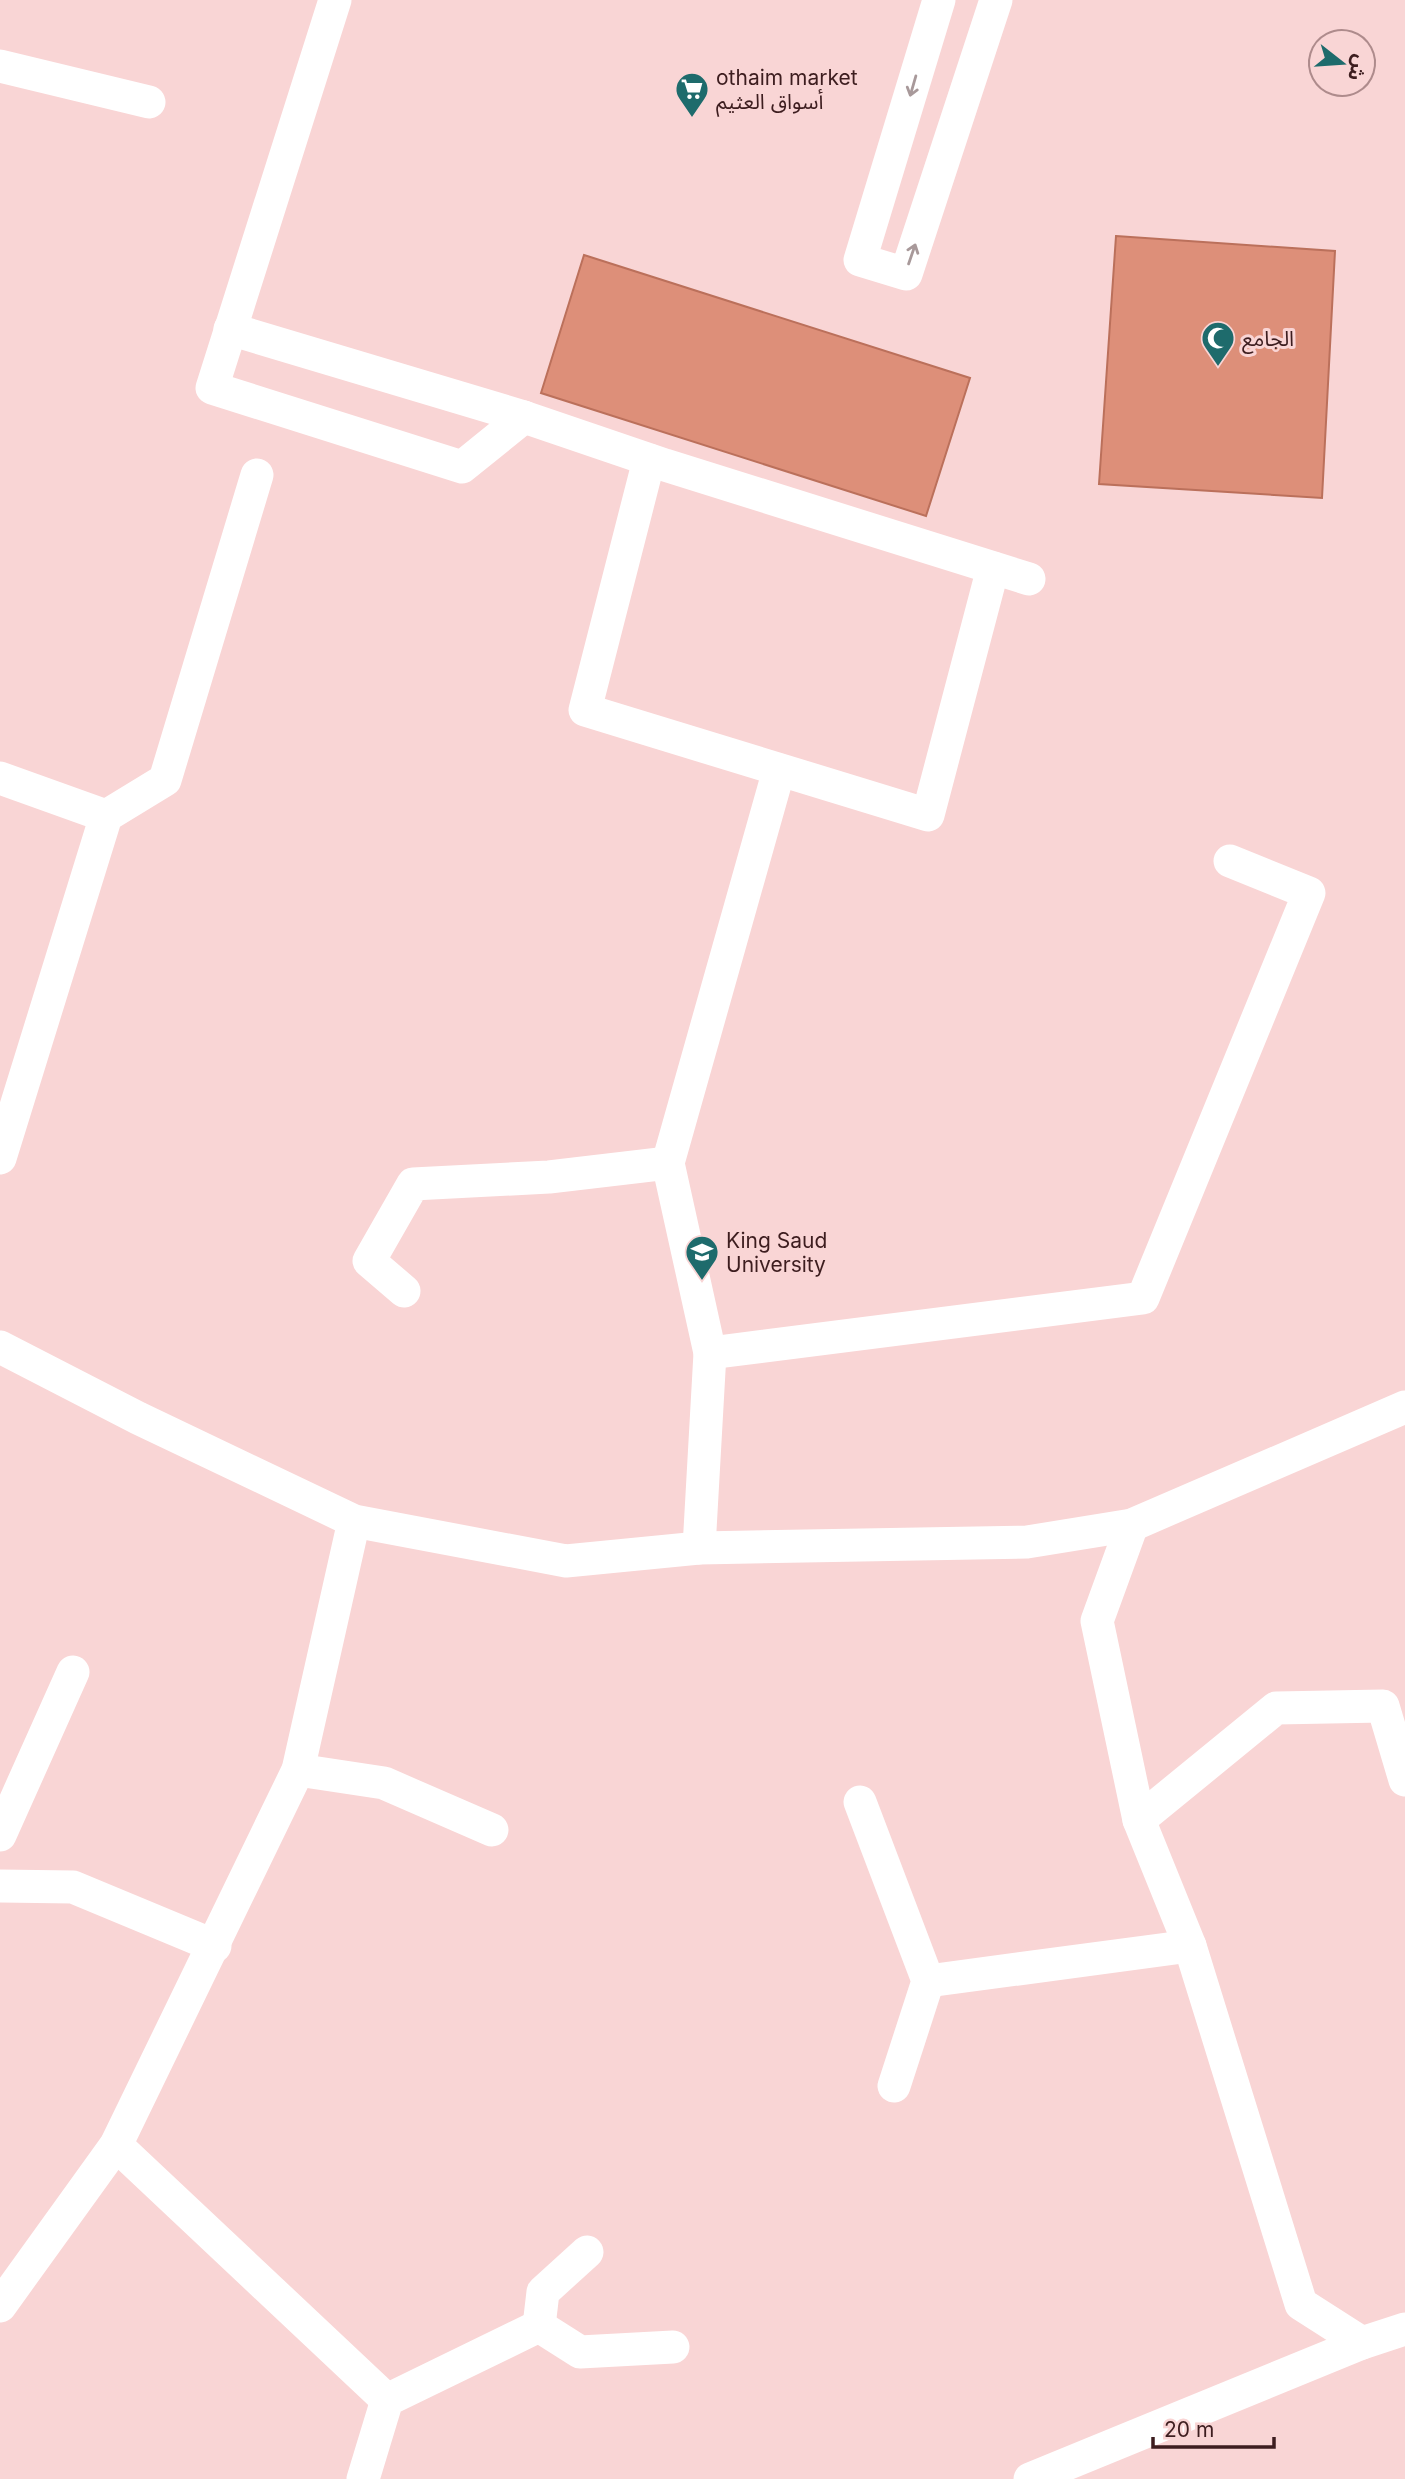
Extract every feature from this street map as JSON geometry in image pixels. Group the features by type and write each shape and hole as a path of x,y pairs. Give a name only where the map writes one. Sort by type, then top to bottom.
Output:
{"street":[{"path":"335,0 212,388 462,467 524,417"},
{"path":"978,47 934,14 860,260 905,274 944,162 978,47 996,0"},
{"path":"0,66 149,102"},
{"path":"897,144 944,162"},
{"path":"230,329 524,417 649,460 1029,579"},
{"path":"649,460 585,710 779,771 928,815 993,568"},
{"path":"0,1158 106,816 165,780 257,475"},
{"path":"699,1548 710,1353 668,1163 779,771"},
{"path":"0,778 106,816"},
{"path":"710,1353 1143,1298 1309,893 1230,861"},
{"path":"404,1291 369,1261 413,1184 549,1177 668,1163"},
{"path":"0,1348 138,1418 354,1521 566,1561 699,1548 1027,1542 1132,1525 1405,1407"},
{"path":"0,2306 116,2145 215,1946 298,1770 354,1521"},
{"path":"1132,1525 1097,1621 1139,1820 1190,1946 1301,2304 1362,2343"},
{"path":"0,1835 74,1672"},
{"path":"1139,1820 1276,1708 1383,1706 1405,1780"},
{"path":"298,1770 384,1783 492,1830"},
{"path":"860,1802 929,1982 894,2086"},
{"path":"0,1885 73,1887 215,1946"},
{"path":"929,1982 1190,1946"},
{"path":"116,2145 387,2400"},
{"path":"540,2326 543,2292 587,2252"},
{"path":"363,2479 387,2400 540,2326"},
{"path":"540,2326 580,2352 673,2347"},
{"path":"1030,2479 1362,2343 1405,2329"}],"building":[{"name":"الجامع","path":"1116,236 1335,251 1322,498 1099,484"},
{"path":"584,255 970,378 926,516 541,393"}],"place":[{"name":"othaim market أسواق العثيم","path":"692,119"},
{"name":"الجامع","path":"1218,368"},
{"name":"King Saud University","path":"702,1282"}]}
